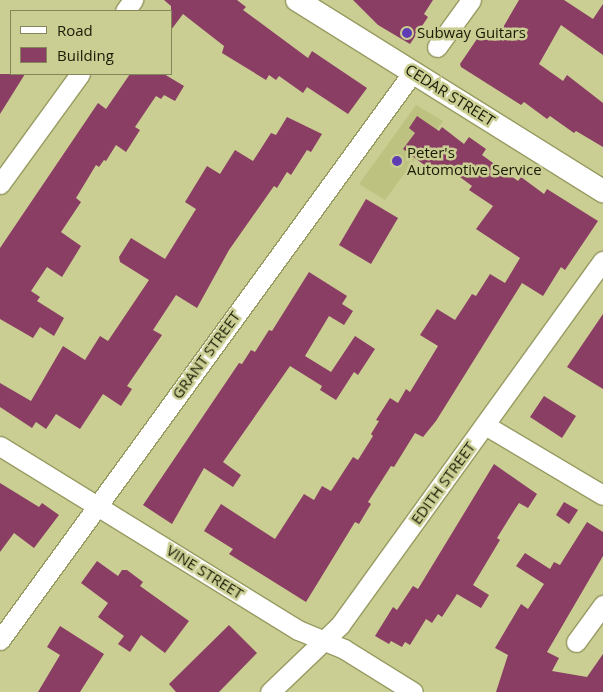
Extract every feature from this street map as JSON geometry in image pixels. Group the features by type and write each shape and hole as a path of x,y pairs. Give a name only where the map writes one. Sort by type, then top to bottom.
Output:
{"street":[{"name":"CEDAR STREET","path":"297,0 603,191"},
{"path":"437,47 471,0"},
{"name":"GRANT STREET","path":"0,640 413,72"},
{"path":"0,184 79,75"},
{"name":"EDITH STREET","path":"270,692 340,625 603,261"},
{"path":"485,425 603,495"},
{"name":"VINE STREET","path":"0,446 298,630 344,649 413,692"},
{"path":"576,642 603,606"}],"shaded area":[{"path":"416,105 443,121 385,200 359,184"}],"building":[{"path":"164,0 237,0 246,7 243,10 308,58 312,51 367,88 348,114 307,87 303,93 279,76 276,80 269,75 266,80 222,53 224,46 183,14 172,29 171,6"},
{"path":"353,0 433,0 424,14 428,17 410,44 378,25"},
{"path":"519,0 564,0 593,19 603,4 603,55 561,25 539,64 563,81 567,75 603,103 603,147 576,131 574,133 550,116 547,119 524,102 521,105 461,67 460,64 481,33 492,39 495,34 498,36"},
{"path":"0,74 24,75 0,114"},
{"path":"129,75 166,75 184,86 175,101 164,95 161,99 156,96 135,127 140,130 126,152 116,145 106,161 104,160 99,167 96,165 76,198 81,202 61,232 81,246 62,277 47,267 31,291 40,297 37,301 64,318 54,336 40,327 33,338 0,319 0,248 98,103 106,109"},
{"path":"417,116 439,131 442,127 464,144 469,137 486,149 482,155 518,181 521,177 544,194 547,189 598,221 565,270 561,267 543,296 522,283 436,421 423,437 415,433 394,467 391,466 368,502 371,504 359,524 355,522 306,602 229,554 233,549 204,531 221,504 275,539 304,494 314,500 322,486 331,491 353,457 358,460 373,436 371,434 379,421 376,420 390,398 398,403 406,389 410,392 438,346 420,335 437,309 455,320 472,294 476,296 490,274 505,283 520,258 476,229 493,206 469,190 472,186 444,165 439,171 433,167 431,170 403,149 415,133 409,128"},
{"path":"287,117 322,134 311,152 307,150 291,175 287,172 277,188 274,186 229,250 197,308 176,295 153,330 162,335 127,386 132,389 121,406 103,394 80,429 56,414 46,429 36,422 32,428 0,407 0,383 31,401 63,346 85,360 100,336 108,341 149,280 120,262 119,257 131,238 165,259 196,209 185,202 207,166 220,174 235,150 253,161 271,133 276,135"},
{"path":"366,199 398,218 371,264 339,245"},
{"path":"309,272 347,296 342,304 353,311 344,325 329,316 305,356 331,372 355,336 375,349 358,375 354,372 336,400 320,390 322,386 290,366 223,462 241,475 233,487 204,468 172,524 143,505 239,363 242,364 251,350 255,352 269,330 272,331"},
{"path":"603,314 603,389 567,367"},
{"path":"544,396 576,416 562,438 530,417"},
{"path":"494,464 537,494 528,508 519,503 497,538 500,540 473,585 489,595 481,608 457,594 442,617 438,614 432,623 426,619 410,645 405,642 402,647 391,641 389,644 375,636 393,607 397,610 413,586 418,589"},
{"path":"0,483 39,507 42,503 59,515 34,548 14,533 0,552"},
{"path":"564,502 578,510 569,524 556,515"},
{"path":"587,522 603,532 603,556 547,652 559,658 552,671 587,677 603,654 603,692 496,692 508,655 495,648 521,604 528,609 544,584 516,566 525,553 550,569 554,562 560,565"},
{"path":"97,561 118,576 122,570 127,570 143,582 140,586 189,621 165,653 141,635 130,652 118,644 124,636 98,617 108,603 81,583"},
{"path":"229,625 257,653 219,692 176,692 169,684"},
{"path":"60,626 104,654 80,692 38,692 60,655 47,647"}],"place":[{"name":"Subway Guitars","path":"407,33"},
{"name":"Peter's Automotive Service","path":"397,161"}]}
